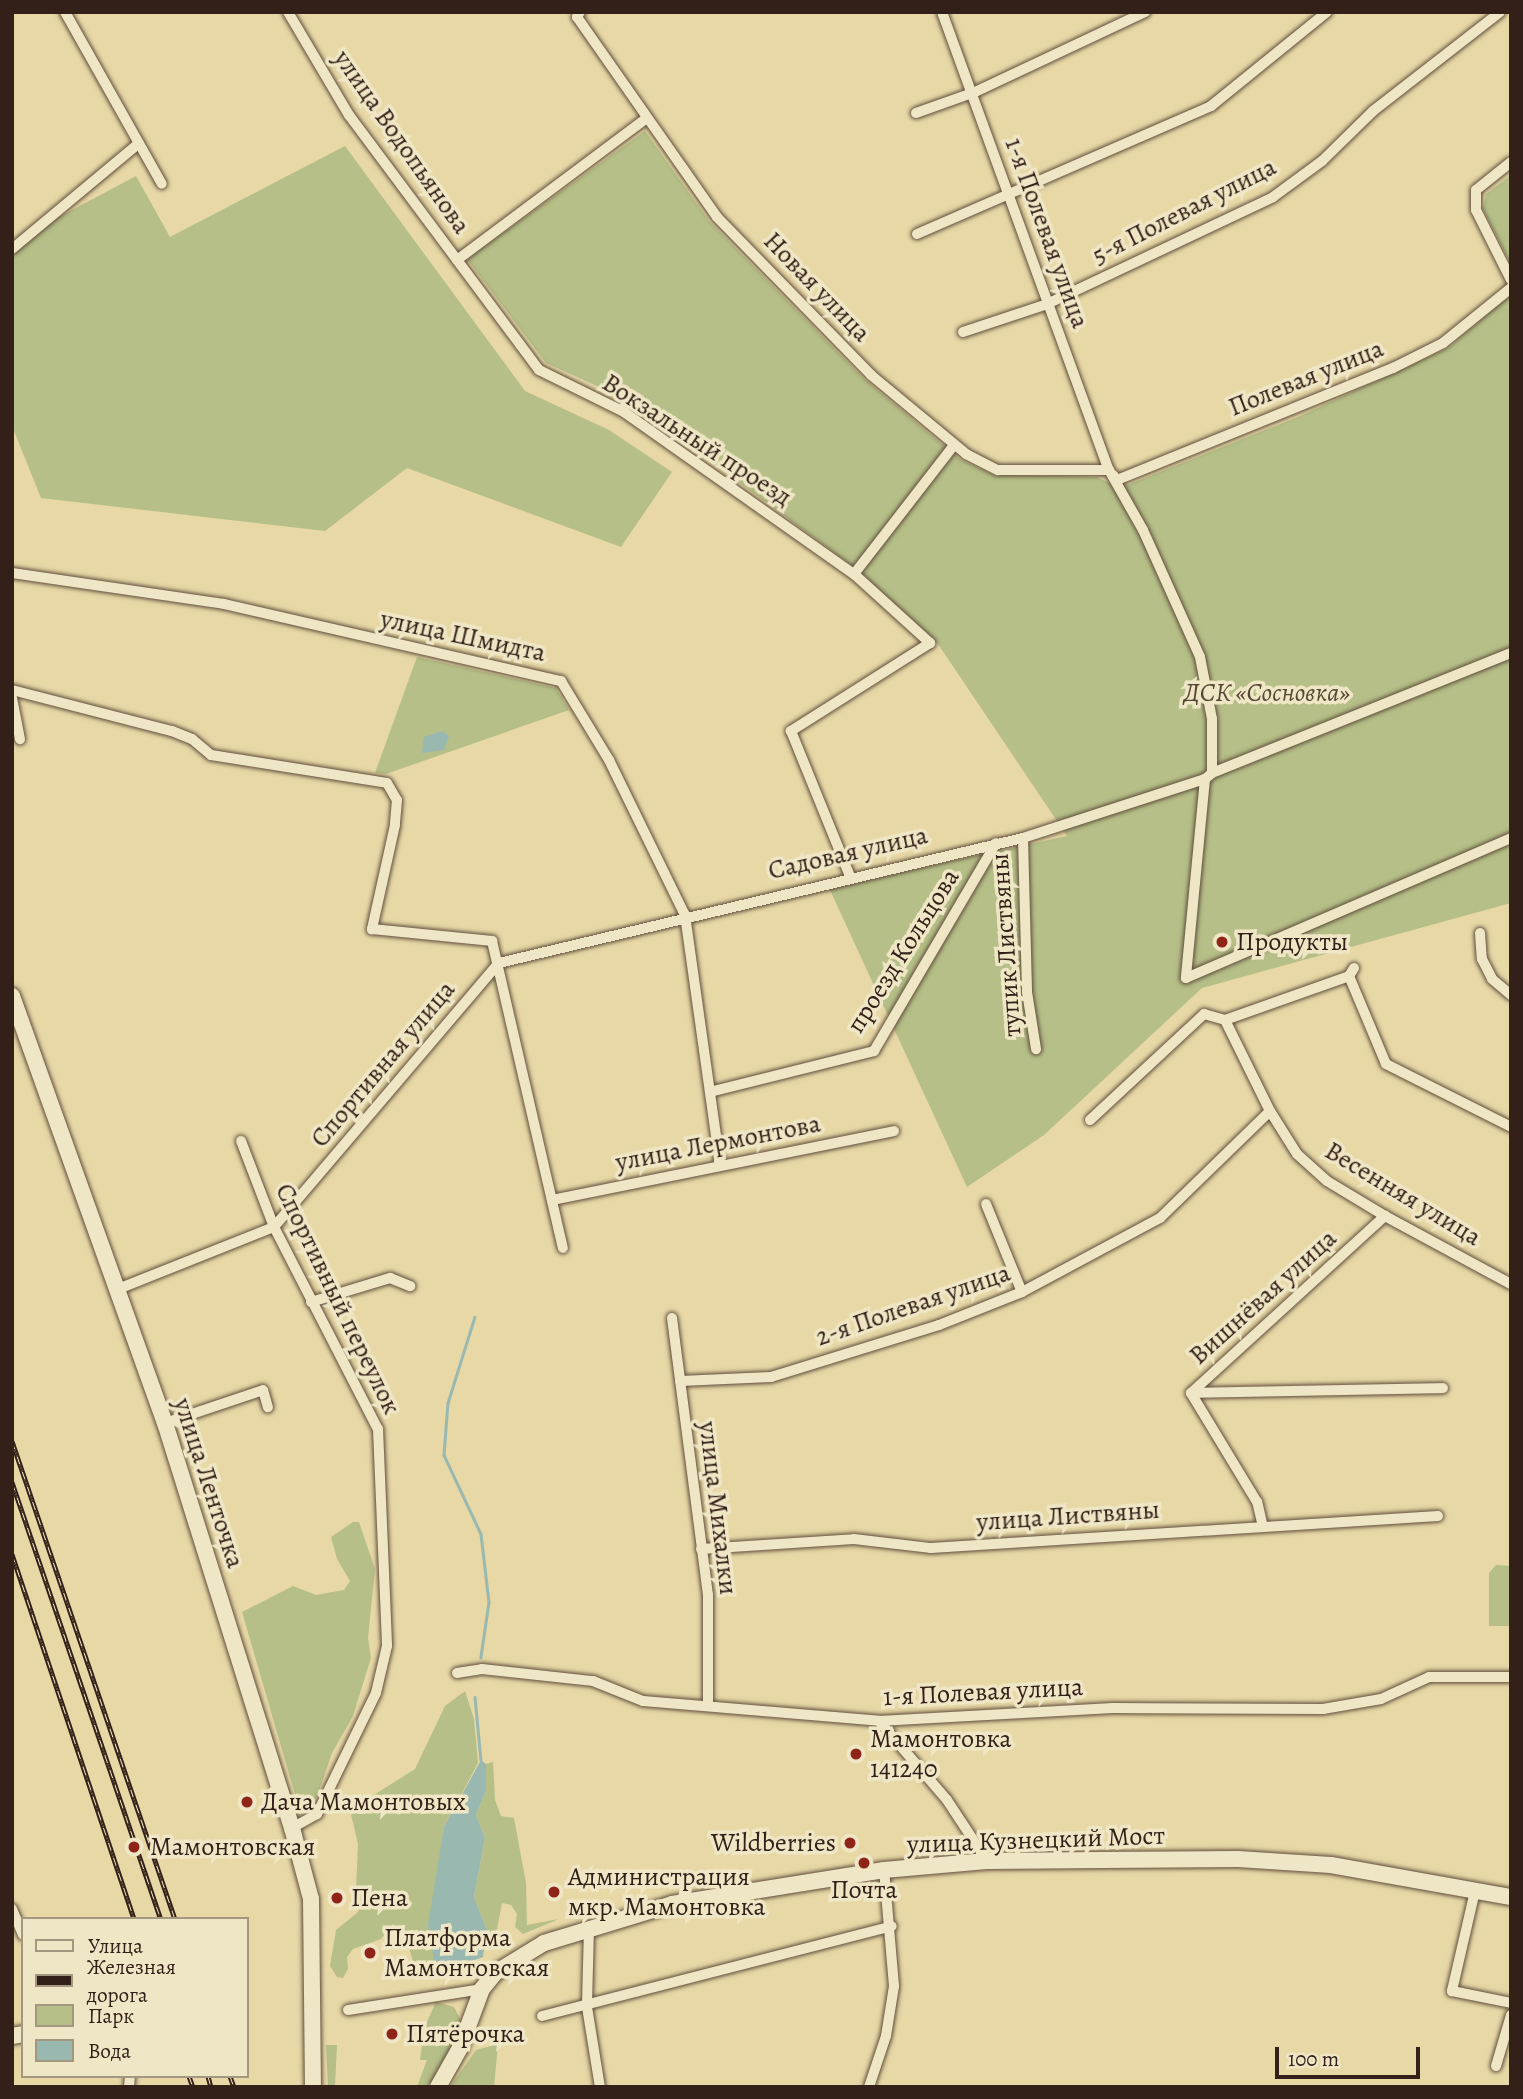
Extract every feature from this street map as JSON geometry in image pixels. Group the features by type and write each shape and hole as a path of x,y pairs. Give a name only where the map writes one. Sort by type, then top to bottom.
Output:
{"street":[{"path":"65,12 162,184"},
{"name":"улица Водопьянова","path":"288,12 349,115 457,260"},
{"name":"Новая улица","path":"580,12 577,17 717,217 871,375 954,445 998,470 1109,470"},
{"name":"1-я Полевая улица","path":"942,12 975,92 1007,198 1109,470 1143,530 1200,657 1212,719 1186,978 1511,838"},
{"path":"916,113 975,92 1129,15 1145,12"},
{"path":"917,234 1007,198 1211,106 1327,12"},
{"name":"5-я Полевая улица","path":"963,332 1047,304 1273,197 1322,162 1373,111 1500,12"},
{"path":"457,260 647,118"},
{"path":"12,249 139,143"},
{"path":"1511,162 1476,190 1476,210 1511,280"},
{"name":"Вокзальный проезд","path":"457,260 539,370 624,412 854,574 930,643 791,731 850,876"},
{"name":"Полевая улица","path":"1109,470 1117,480 1192,446 1337,394 1443,343 1511,288"},
{"path":"854,574 954,445"},
{"name":"улица Шмидта","path":"12,573 224,604 561,681 609,760 685,915 720,1165"},
{"name":"Садовая улица","path":"499,963 685,915 1023,838 1208,776 1511,653"},
{"path":"12,690 172,731 192,739 211,755 387,783 397,800 395,825 372,929 492,941 563,1248"},
{"path":"12,698 19,739"},
{"name":"тупик Листвяны","path":"1023,838 1027,992 1036,1049"},
{"name":"проезд Кольцова","path":"710,1093 874,1051 996,842"},
{"path":"1480,933 1482,959 1493,979 1511,995"},
{"name":"Спортивная улица","path":"118,1289 274,1227 499,963"},
{"path":"1090,1119 1205,1014 1225,1020 1352,972 1386,1064 1511,1127"},
{"name":"улица Ленточка","path":"12,996 165,1423 292,1828 311,1899 315,1995 313,2087"},
{"name":"Весенняя улица","path":"1225,1020 1270,1111 1297,1154 1327,1181 1385,1216 1511,1284"},
{"name":"2-я Полевая улица","path":"680,1381 772,1377 939,1325 1022,1293 1160,1218 1270,1111"},
{"name":"улица Лермонтова","path":"552,1200 894,1131"},
{"name":"Спортивный переулок","path":"241,1141 274,1227 377,1429 387,1646 376,1693 317,1814 292,1828"},
{"path":"986,1204 1022,1293"},
{"name":"Вишнёвая улица","path":"1263,1527 1257,1502 1191,1394 1385,1216"},
{"path":"311,1301 390,1278 411,1286"},
{"name":"улица Михалки","path":"672,1318 708,1595 708,1705"},
{"path":"1191,1394 1443,1388"},
{"path":"165,1423 262,1390 268,1407"},
{"name":"улица Листвяны","path":"701,1549 854,1539 931,1548 1438,1516"},
{"name":"1-я Полевая улица","path":"457,1673 482,1669 593,1681 643,1701 878,1721 1113,1708 1323,1709 1381,1699 1429,1677 1511,1677"},
{"path":"878,1721 947,1800 987,1861"},
{"name":"улица Кузнецкий Мост","path":"438,2087 460,2048 482,1989 495,1973 519,1956 589,1928 672,1904 884,1870 987,1861 1265,1861 1331,1865 1511,1897"},
{"path":"869,2087 886,2036 894,1986 892,1926 884,1870"},
{"path":"1475,1891 1451,1990 1511,2003"},
{"path":"12,1909 21,1930"},
{"path":"542,2016 587,2007 892,1926"},
{"path":"589,1928 587,2007 600,2087"},
{"path":"348,2010 482,1989"},
{"path":"1496,2066 1511,2015"}],"green space":[{"name":"ДСК «Сосновка»","path":"645,131 709,221 864,379 961,460 994,475 1097,477 1120,488 1298,417 1448,348 1511,294 1511,903 1202,988 1044,1135 967,1187 829,888 1067,836 938,644 859,571 628,400 546,363 467,259"},
{"path":"345,146 525,391 609,430 672,472 621,547 407,468 325,531 41,498 12,426 12,242 136,176 170,237"},
{"path":"1511,175 1511,264 1483,209 1486,194"},
{"path":"417,657 556,688 569,710 386,774 375,773"},
{"path":"353,1522 359,1522 375,1569 368,1638 371,1658 353,1716 332,1753 317,1797 301,1815 242,1612 293,1586 316,1595 344,1590 350,1581 337,1559 331,1537"},
{"path":"1496,1565 1511,1566 1511,1626 1489,1626 1489,1573"},
{"path":"465,1691 474,1719 478,1763 444,1827 434,1961 442,1972 437,1977 416,1974 408,1943 393,1924 381,1939 353,1949 347,1957 348,1969 343,1978 337,1977 330,1966 336,1930 358,1912 360,1904 356,1890 358,1844 350,1810 415,1769 445,1706"},
{"path":"493,1762 495,1800 501,1816 514,1818 526,1883 527,1925 559,1919 523,1934 515,1927 517,1914 511,1905 502,1903 497,1929 486,1941 487,1930 474,1897 485,1838 476,1815 486,1791 486,1764"},
{"path":"436,2002 454,2007 464,2026 441,2070 426,2087 417,2087 427,2060 420,2060 424,2028"},
{"path":"498,2044 494,2087 450,2087 476,2050"},
{"path":"326,2045 337,2045 335,2087 328,2087"}],"water":[{"path":"442,731 449,736 444,750 422,753 424,737"},
{"path":"481,1760 486,1764 486,1791 476,1815 485,1838 474,1897 487,1930 483,1957 442,1972 434,1961 428,1925 444,1827"}],"waterway":[{"path":"475,1317 448,1403 444,1455 481,1534 489,1602 481,1657"},
{"path":"475,1697 481,1760"}],"railway":[{"path":"12,1441 174,1917"},
{"path":"12,1482 160,1917"},
{"path":"12,1554 133,1917"},
{"path":"190,2078 193,2087"},
{"path":"209,2078 211,2087"},
{"path":"231,2078 234,2087"}],"place":[{"name":"Продукты","path":"1222,942"},
{"name":"Мамонтовка 141240","path":"856,1754"},
{"name":"Дача Мамонтовых","path":"247,1802"},
{"name":"Wildberries","path":"850,1843"},
{"name":"Мамонтовская","path":"134,1847"},
{"name":"Почта","path":"864,1863"},
{"name":"Администрация мкр. Мамонтовка","path":"554,1892"},
{"name":"Пена","path":"337,1898"},
{"name":"Платформа Мамонтовская","path":"370,1953"},
{"name":"Пятёрочка","path":"392,2034"}]}
